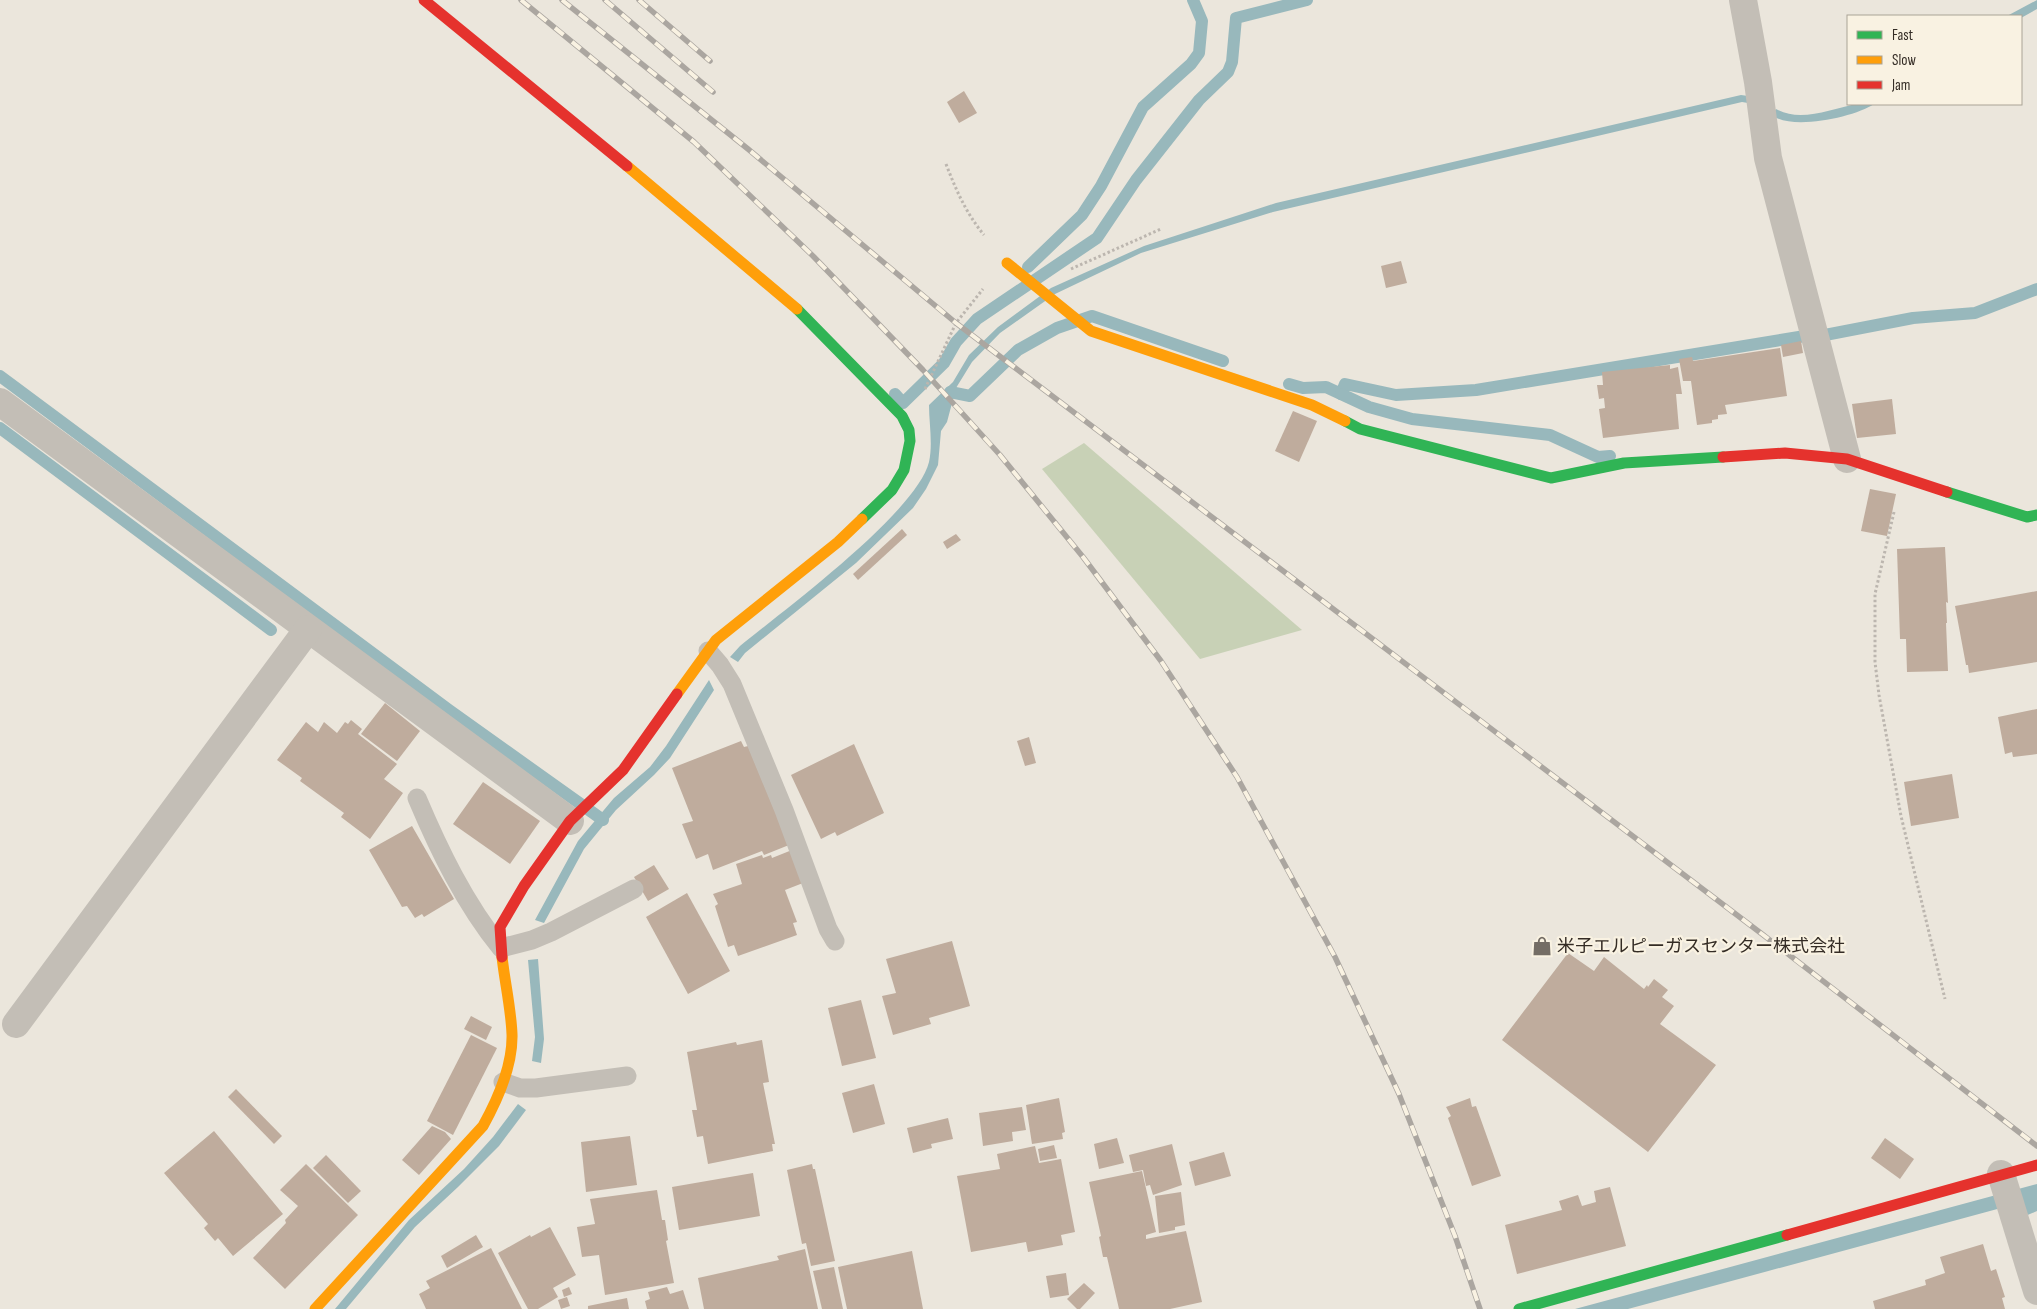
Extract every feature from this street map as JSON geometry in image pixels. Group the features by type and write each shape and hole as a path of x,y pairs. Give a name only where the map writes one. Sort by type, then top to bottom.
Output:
{"street":[{"path":"315,1309 483,1126 495,1104 510,1056 512,1035 500,926 524,886 570,821 622,770 638,750 716,640 838,542 892,490 904,470 910,441 907,425 887,399 798,310 687,214 424,0"},
{"path":"1743,0 1758,82 1768,158 1846,459"},
{"path":"1007,264 1091,331 1312,405 1360,429 1551,478 1624,463 1785,454 1846,459 2027,517 2037,515"},
{"path":"0,402 570,821"},
{"path":"16,1024 308,629"},
{"path":"1519,1309 2037,1165"},
{"path":"2001,1174 2037,1291"}],"lane":[{"path":"708,651 732,684 784,810 828,929 835,941"},
{"path":"417,798 437,844 485,928 501,948 532,940 551,932 634,889"},
{"path":"503,1082 520,1088 536,1088 627,1076"}],"path":[{"path":"907,425 956,324 983,289 1007,264 972,221 959,197 946,164"},
{"path":"1038,289 1065,272 1161,229"},
{"path":"1902,477 1875,594 1875,662 1879,695 1901,816 1945,999"}],"green space":[{"path":"1084,443 1302,630 1200,659 1042,469"}],"water":[{"path":"2037,0 2037,9 2022,17 2022,15 2009,15"},
{"path":"1741,95 1748,96 1748,103 1742,102 1273,212 1141,253 1055,294 1000,333 972,362 956,388 947,422 941,431 938,465 926,489 913,508 856,563 745,653 738,662 730,657 740,646 846,560 900,507 919,483 929,462 931,441 929,405 953,382 969,355 998,327 1051,288 1144,246 1276,203"},
{"path":"1852,105 1872,105 1838,117 1808,122 1781,120 1772,115 1776,109 1795,115 1816,114"},
{"path":"709,680 714,690 670,758 616,810 584,849 544,923 535,920 578,841 614,798 650,767"},
{"path":"538,959 544,1039 541,1063 532,1061 535,1037 528,960"},
{"path":"518,1104 526,1110 499,1146 415,1227 346,1309 335,1309 409,1220 464,1169 493,1137"},
{"path":"2037,1184 2037,1211 2023,1217 2001,1208 1628,1309 1575,1309"}],"building":[{"path":"964,91 977,113 959,123 947,102"},
{"path":"1401,261 1407,283 1386,288 1381,266"},
{"path":"1801,341 1803,353 1783,357 1781,345"},
{"path":"1780,348 1787,396 1725,405 1727,414 1718,415 1718,419 1712,420 1712,423 1697,425 1691,381 1683,381 1679,359 1692,357 1693,361"},
{"path":"1670,365 1670,369 1678,367 1682,394 1676,394 1679,429 1603,438 1599,409 1605,408 1604,398 1599,399 1597,385 1603,385 1602,372"},
{"path":"1892,399 1896,434 1857,438 1852,404"},
{"path":"1293,411 1317,421 1299,462 1275,451"},
{"path":"1870,489 1896,494 1887,536 1861,531"},
{"path":"902,529 907,535 858,580 853,574"},
{"path":"956,534 961,540 947,549 943,542"},
{"path":"1945,547 1948,603 1946,602 1948,671 1907,672 1906,639 1900,639 1897,549"},
{"path":"2037,591 2037,662 1969,673 1955,606"},
{"path":"385,703 420,731 397,761 361,734"},
{"path":"2037,709 2037,754 2013,757 2012,752 2005,754 1998,717"},
{"path":"351,720 362,729 358,734 397,764 384,779 403,793 370,839 341,817 344,813 300,781 302,778 277,760 306,722 318,732 324,722 337,733 345,722 348,724"},
{"path":"1029,737 1036,763 1025,766 1017,741"},
{"path":"741,741 744,747 748,746 789,845 764,855 762,851 713,870 708,854 696,859 682,824 693,821 672,768"},
{"path":"854,744 884,813 837,836 835,832 821,839 791,775"},
{"path":"1952,774 1959,818 1911,826 1904,782"},
{"path":"483,782 540,821 510,864 453,824"},
{"path":"412,826 454,899 424,917 422,914 415,918 407,906 402,907 369,850"},
{"path":"792,850 803,883 785,890 797,922 793,923 797,935 738,956 734,945 728,947 715,906 718,904 713,894 742,884 736,864 762,855 763,858 771,855 772,858"},
{"path":"654,865 669,889 648,901 634,877"},
{"path":"687,893 730,971 688,994 646,917"},
{"path":"952,941 970,1006 929,1018 931,1024 893,1035 882,996 896,993 886,959"},
{"path":"1568,953 1594,971 1604,957 1644,989 1654,979 1668,990 1662,997 1674,1006 1660,1024 1716,1065 1648,1152 1502,1040"},
{"path":"861,1000 876,1058 842,1066 828,1008"},
{"path":"471,1016 492,1027 486,1040 464,1029"},
{"path":"471,1035 497,1048 453,1135 427,1121"},
{"path":"762,1040 769,1082 763,1083 775,1144 772,1144 773,1151 708,1164 703,1136 697,1137 692,1110 697,1110 687,1052 736,1042 737,1045"},
{"path":"874,1084 885,1124 853,1133 842,1093"},
{"path":"236,1089 282,1136 274,1144 228,1097"},
{"path":"1059,1098 1065,1132 1062,1133 1063,1139 1032,1144 1026,1105"},
{"path":"1470,1098 1472,1107 1476,1106 1501,1176 1472,1186 1448,1118 1451,1116 1446,1107"},
{"path":"1022,1107 1026,1130 1012,1132 1013,1141 983,1146 979,1113"},
{"path":"948,1118 953,1139 931,1144 932,1148 913,1153 907,1128"},
{"path":"432,1126 445,1132 451,1139 419,1175 402,1160"},
{"path":"214,1131 283,1214 233,1256 218,1238 215,1241 204,1228 208,1224 164,1173"},
{"path":"630,1136 637,1185 586,1192 581,1142"},
{"path":"1117,1138 1124,1163 1099,1169 1094,1144"},
{"path":"1885,1138 1914,1159 1900,1179 1871,1158"},
{"path":"1172,1144 1182,1185 1153,1195 1150,1185 1146,1186 1143,1170 1133,1172 1129,1155"},
{"path":"1054,1145 1057,1158 1040,1161 1038,1149"},
{"path":"1035,1146 1039,1163 1061,1159 1075,1232 1061,1235 1063,1245 1028,1252 1026,1242 971,1252 957,1176 1000,1169 997,1154"},
{"path":"1224,1152 1231,1176 1195,1186 1189,1162"},
{"path":"326,1155 361,1191 348,1203 313,1168"},
{"path":"306,1164 358,1215 285,1289 253,1258 286,1223 285,1220 298,1206 280,1190"},
{"path":"812,1164 813,1169 815,1169 835,1261 811,1266 806,1243 802,1244 787,1170"},
{"path":"1142,1171 1156,1232 1146,1235 1146,1239 1186,1231 1202,1302 1170,1309 1119,1309 1107,1257 1103,1257 1099,1237 1101,1236 1089,1182"},
{"path":"753,1173 760,1216 679,1230 672,1187"},
{"path":"1610,1187 1626,1246 1517,1274 1505,1225 1562,1210 1559,1201 1578,1195 1582,1206 1596,1202 1594,1191"},
{"path":"657,1190 662,1220 665,1220 668,1240 666,1241 674,1283 605,1295 599,1255 582,1257 577,1227 595,1224 590,1199"},
{"path":"1181,1192 1185,1225 1175,1227 1175,1230 1159,1233 1155,1196"},
{"path":"550,1227 576,1275 553,1288 558,1297 538,1309 528,1309 498,1253 530,1235 531,1237"},
{"path":"476,1235 483,1247 447,1268 441,1256"},
{"path":"1983,1244 1991,1271 1996,1269 2005,1297 2002,1298 2005,1309 1875,1309 1873,1301 1926,1285 1925,1280 1945,1273 1940,1257"},
{"path":"491,1248 522,1309 426,1309 419,1294 430,1288 426,1281"},
{"path":"805,1249 818,1309 704,1309 698,1278 779,1260 777,1256"},
{"path":"912,1251 923,1309 847,1309 838,1267"},
{"path":"834,1267 843,1309 822,1309 813,1271"},
{"path":"1066,1273 1069,1295 1050,1298 1046,1276"},
{"path":"1084,1283 1095,1293 1080,1309 1077,1309 1067,1299"},
{"path":"569,1287 572,1294 564,1297 562,1290"},
{"path":"667,1287 670,1294 683,1290 689,1309 647,1309 645,1301 650,1299 648,1292"},
{"path":"567,1297 570,1306 561,1309 558,1300"},
{"path":"627,1298 629,1309 588,1309 588,1306"}],"waterway":[{"path":"1028,267 1082,215 1101,186 1143,107 1191,64 1199,53 1202,21 1193,0"},
{"path":"895,394 903,403 944,363 956,342 977,319 1097,238 1136,180 1199,100 1228,72 1232,62 1236,18 1307,0"},
{"path":"1289,384 1303,388 1326,387 1341,394 1345,384 1396,395 1476,390 1805,336 1825,335 1913,318 1975,313 2037,289"},
{"path":"950,392 970,396 1018,350 1057,328 1092,316 1223,361"},
{"path":"0,376 449,710 603,820"},
{"path":"1341,394 1369,407 1412,419 1550,435 1598,457 1610,456"},
{"path":"0,428 271,630"}],"railway":[{"path":"521,0 694,142 813,256 923,370 1000,455 1083,557 1161,661 1237,777 1335,957 1399,1094 1455,1236 1480,1309"},
{"path":"562,0 748,149 956,323 1762,934 2037,1146"},
{"path":"605,0 713,92"},
{"path":"639,0 710,61"}],"traffic: fast":[{"path":"797,309 902,416 909,430 910,441 904,470 892,490 862,519"},
{"path":"1345,421 1360,429 1551,478 1624,463 1723,457"},
{"path":"1947,492 2027,517 2037,515"},
{"path":"1519,1309 1787,1235"}],"traffic: slow":[{"path":"627,166 797,309"},
{"path":"1007,263 1091,331 1312,405 1345,421"},
{"path":"677,694 716,640 838,542 862,519"},
{"path":"315,1309 483,1126 489,1116 507,1070 512,1046 502,957"}],"traffic: jam":[{"path":"424,0 627,166"},
{"path":"1723,457 1785,453 1847,459 1947,492"},
{"path":"502,957 500,927 524,886 570,821 623,770 677,694"},
{"path":"1787,1235 2037,1165"}],"place":[{"name":"米子エルピーガスセンター株式会社","path":"1542,946"}]}
